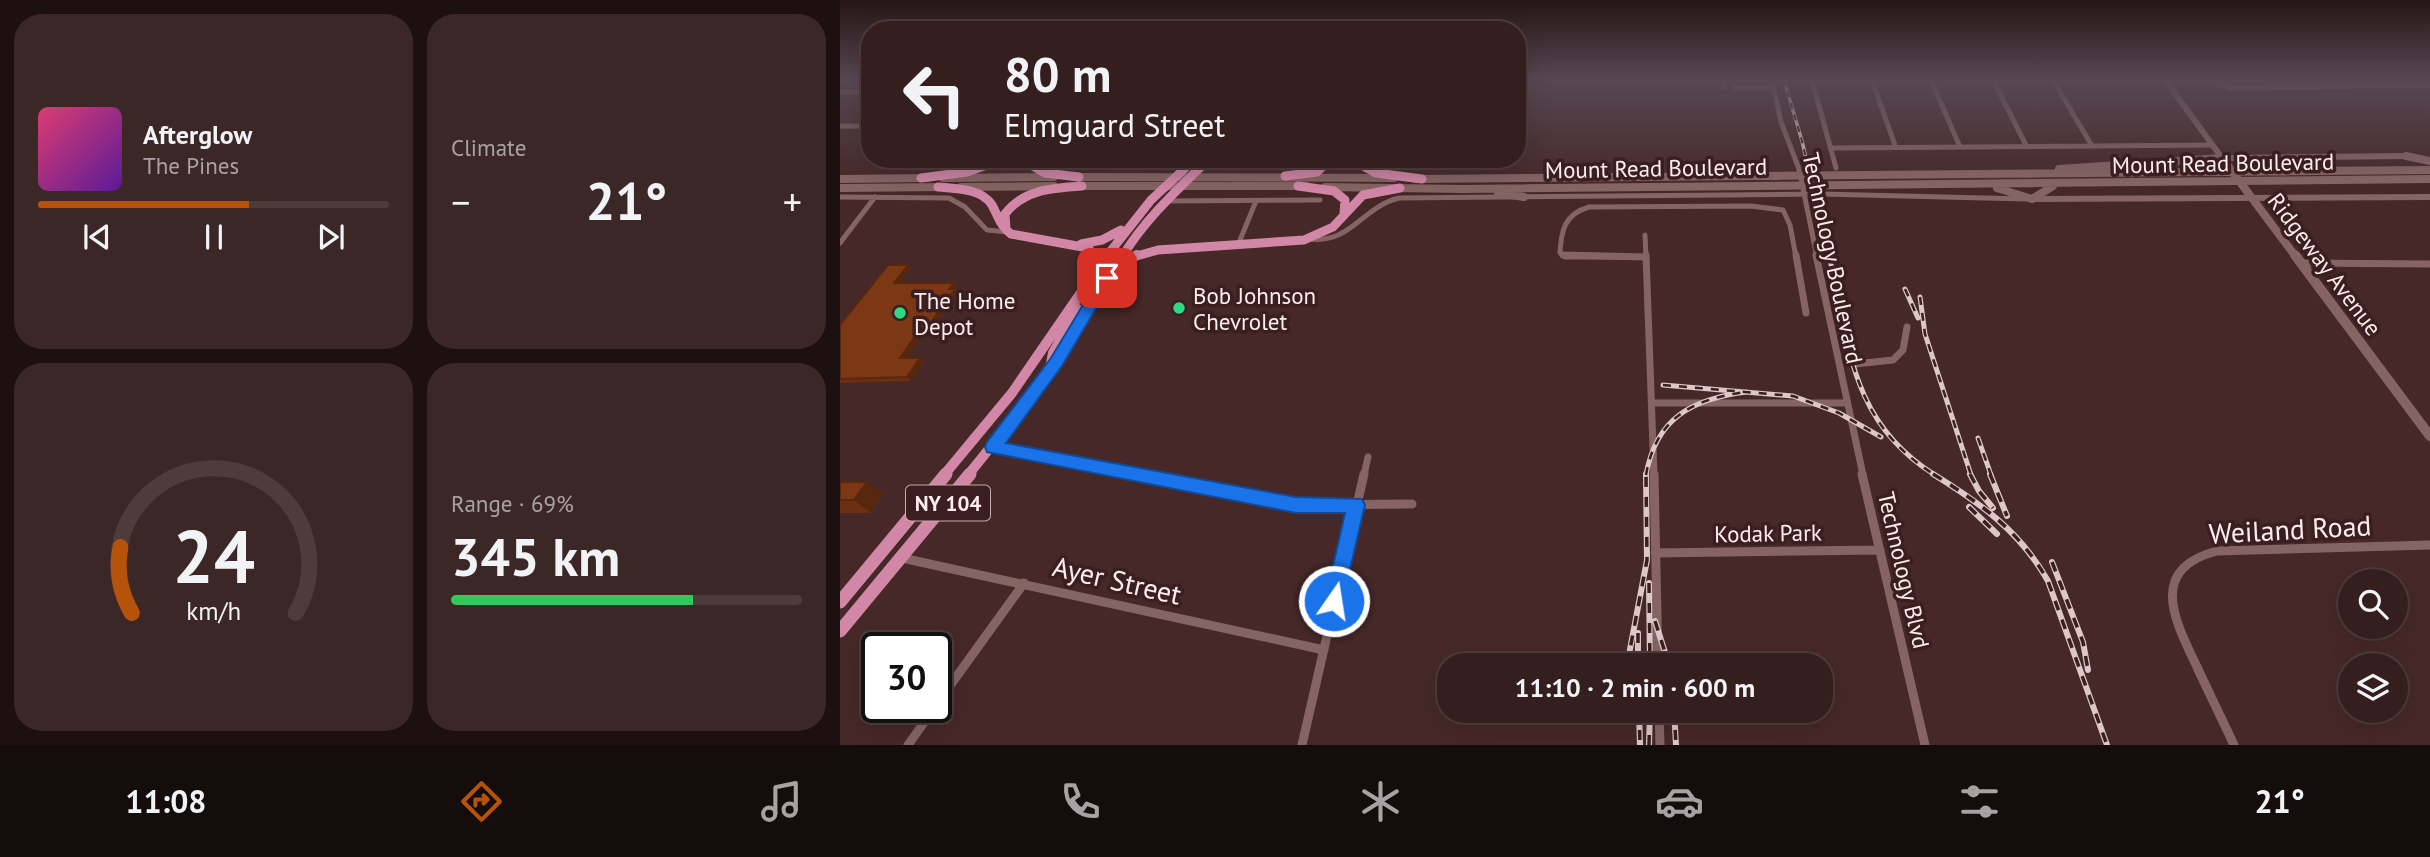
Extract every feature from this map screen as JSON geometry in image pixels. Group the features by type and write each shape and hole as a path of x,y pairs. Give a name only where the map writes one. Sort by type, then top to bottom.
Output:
{"highway":[{"path":"920,178 962,173 977,168"},
{"path":"1036,168 1080,181"},
{"name":"NY 104","path":"840,631 993,447 1051,370 1151,200 1186,168"},
{"name":"NY 104","path":"840,602 995,416 1094,274 1140,220 1165,201 1200,168"},
{"path":"1285,176 1325,168"},
{"path":"1367,168 1376,173 1422,179"},
{"path":"1008,232 1004,223 1005,214 1020,199 1080,181"},
{"path":"1298,186 1340,194 1346,202 1342,219"},
{"path":"938,187 982,195 992,204 1001,225 1008,232 1088,248 1097,261 1094,274"},
{"path":"1140,220 1139,243 1147,248 1310,239 1330,229 1363,195 1399,188"},
{"path":"1070,243 1088,243 1104,239 1140,220"},
{"path":"1107,278 1132,257 1164,249"},
{"path":"1051,370 1053,353 1079,307 1086,286"}],"main road":[{"path":"2406,156 2430,161"},
{"path":"2014,175 2036,170 2225,161"},
{"name":"Ridgeway Avenue","path":"2225,161 2430,436"},
{"name":"Mount Read Boulevard","path":"1820,185 2014,175 2430,170"},
{"name":"Mount Read Boulevard","path":"840,188 1285,176 1793,185"},
{"name":"Mount Read Boulevard","path":"840,179 920,178 1463,189 2430,179"},
{"path":"1965,185 2007,190 2032,199 2056,184"},
{"path":"1463,189 1524,197"}],"street":[{"name":"Technology Boulevard","path":"1779,115 1802,179 1846,403"},
{"path":"1821,115 1836,167"},
{"path":"1884,115 1896,148"},
{"path":"1946,115 1960,148"},
{"path":"2011,115 2027,147"},
{"path":"2074,115 2092,146"},
{"name":"Ridgeway Avenue","path":"2191,115 2225,161"},
{"path":"840,127 861,126"},
{"path":"1830,148 2213,145"},
{"name":"Mount Read Boulevard","path":"2225,161 2430,156"},
{"name":"Mount Read Boulevard","path":"1310,239 1324,240 1342,236 1371,208 1388,200 1793,185"},
{"name":"Mount Read Boulevard","path":"1820,185 2032,199 2430,197"},
{"path":"840,197 953,199 965,207 975,223 983,228 1008,232"},
{"path":"840,243 875,197"},
{"path":"1165,201 1320,200"},
{"path":"1238,245 1256,201"},
{"path":"1646,257 1565,257 1560,253 1562,227 1577,212 1589,208 1751,206 1783,210 1790,225 1806,313"},
{"path":"1645,235 1653,403 1658,653"},
{"path":"2301,263 2430,264"},
{"path":"1855,364 1886,363 1900,358 1906,348 1907,327"},
{"path":"1653,403 1846,403"},
{"name":"Technology Blvd","path":"1846,403 1925,745"},
{"path":"993,447 1296,505 1412,504"},
{"path":"1302,745 1368,457"},
{"name":"Weiland Road","path":"2234,745 2175,620 2171,600 2172,587 2181,568 2202,554 2217,551 2430,545"},
{"name":"Kodak Park","path":"1656,553 1880,551"},
{"name":"Ayer Street","path":"901,558 1324,649"},
{"path":"952,684 1024,583"},
{"path":"908,745 924,723"},
{"path":"1659,723 1660,745"}],"building":[{"name":"The Home Depot","path":"888,265 908,265 894,283 954,283 949,289 955,289 926,329 920,329 900,358 920,358 907,377 840,379 840,325"},
{"path":"840,482 867,482 854,500 840,500"}],"railway":[{"path":"1794,115 1829,257"},
{"path":"1829,255 1849,350 1869,406 1885,431 1907,454 1935,475"},
{"path":"1905,289 1918,318"},
{"path":"1920,297 1925,334 1971,475"},
{"path":"1663,385 1746,392"},
{"path":"1646,475 1658,439 1680,415 1709,400 1746,392"},
{"path":"1746,392 1793,396 1839,413 1881,437"},
{"path":"1978,438 1991,475"},
{"path":"1933,474 1983,507 2012,533 2037,563 2048,581 2107,745"},
{"path":"1970,474 1993,508"},
{"path":"1990,474 2007,516"},
{"path":"1629,653 1647,560 1646,475"},
{"path":"1969,507 1997,534"},
{"path":"2052,562 2083,642 2088,670"},
{"path":"1649,583 1650,653"},
{"path":"1655,621 1665,653"},
{"path":"1638,633 1638,653"},
{"path":"1639,723 1640,745"},
{"path":"1649,745 1650,723"},
{"path":"1675,723 1676,745"}],"place":[{"name":"Bob Johnson Chevrolet","path":"1179,308"},
{"name":"The Home Depot","path":"900,313"}],"route":[{"path":"1107,278 1056,362 993,447 1296,505 1356,505 1334,601"}]}
